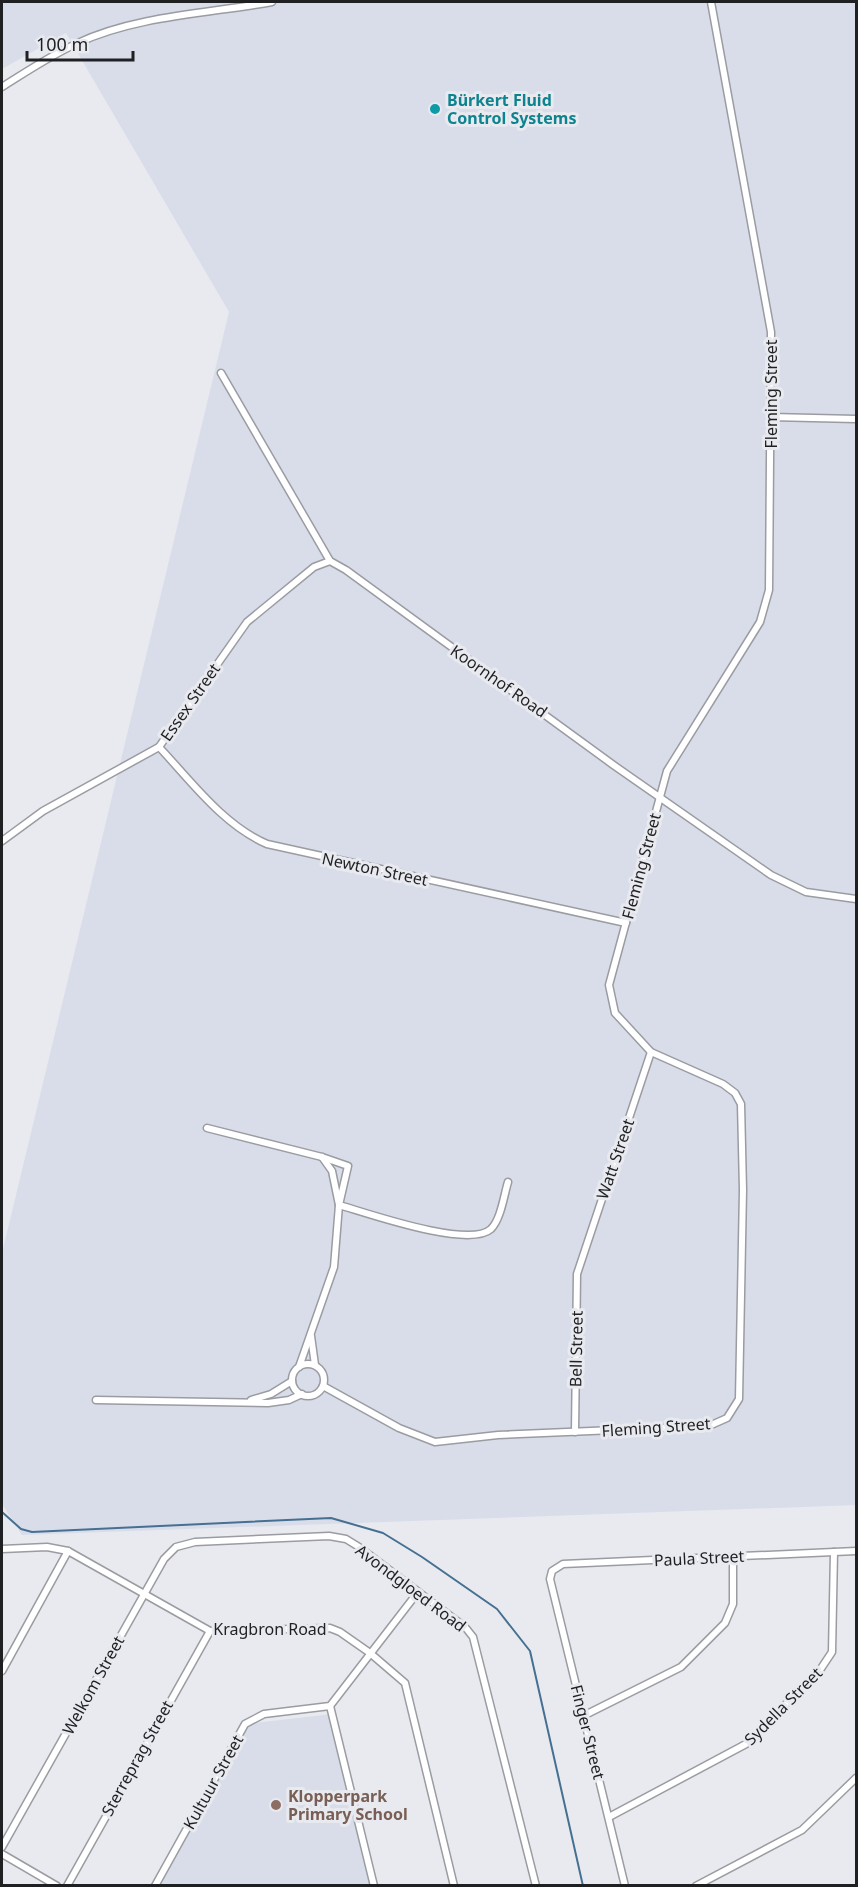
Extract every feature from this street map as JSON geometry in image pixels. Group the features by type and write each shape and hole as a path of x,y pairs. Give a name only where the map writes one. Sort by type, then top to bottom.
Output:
{"street":[{"path":"2,87 78,42 111,31 141,23 272,2"},
{"name":"Fleming Street","path":"323,1386 413,1434 435,1442 575,1432 709,1426 727,1418 739,1399 743,1190 741,1104 735,1093 723,1084 651,1052 615,1013 609,995 610,976 659,796 678,751 765,611 769,580 771,332 766,297 746,204 735,122 711,2"},
{"name":"Koornhof Road","path":"221,373 330,561 346,570 736,852 794,888 818,895 856,898"},
{"path":"770,417 856,419"},
{"name":"Essex Street","path":"2,841 43,811 159,747 247,622 314,567 330,561"},
{"name":"Newton Street","path":"159,747 224,815 252,837 267,844 626,923"},
{"name":"Watt Street","path":"579,1266 651,1052"},
{"path":"207,1128 322,1157 348,1166 339,1205 334,1267 299,1366 292,1381 271,1394 247,1401"},
{"path":"322,1157 332,1171 339,1205"},
{"path":"339,1205 444,1233 468,1237 484,1233 492,1227 508,1182"},
{"name":"Bell Street","path":"575,1432 579,1266"},
{"path":"96,1400 268,1403 290,1400 302,1394 314,1395 323,1386 323,1374 315,1365 311,1333"},
{"path":"299,1366 315,1365"},
{"path":"292,1381 302,1394"},
{"name":"Avondgloed Road","path":"200,1542 337,1537 359,1547 465,1627 478,1647 536,1886"},
{"name":"Welkom Street","path":"2,1847 143,1593 171,1551 182,1544 200,1542"},
{"name":"Kragbron Road","path":"2,1549 47,1547 68,1551 210,1631 330,1628 340,1632 370,1653 405,1683 454,1886"},
{"path":"2,1671 68,1551"},
{"name":"Paula Street","path":"550,1578 554,1569 563,1564 856,1551"},
{"name":"Sydella Street","path":"609,1817 746,1744 820,1670 830,1658 832,1648 834,1552"},
{"path":"583,1716 681,1667 719,1629 732,1610 733,1557"},
{"name":"Finger Street","path":"550,1578 625,1886"},
{"path":"374,1886 330,1706 418,1592"},
{"name":"Sterreprag Street","path":"67,1886 210,1631"},
{"name":"Kultuur Street","path":"155,1886 245,1724 264,1714 330,1706"},
{"path":"696,1886 798,1833 856,1778"},
{"path":"2,1854 57,1886"}],"shaded area":[{"path":"2,2 856,2 856,1505 22,1535 2,1504 2,1253 229,312 66,33 2,69"},
{"name":"Klopperpark Primary School","path":"332,1714 371,1885 153,1886 245,1724"}],"waterway":[{"path":"2,1512 21,1529 32,1532 331,1518 383,1533 422,1557 497,1609 530,1651 583,1886"}],"place":[{"name":"Bürkert Fluid Control Systems","path":"435,109"},
{"name":"Klopperpark Primary School","path":"276,1805"}]}
